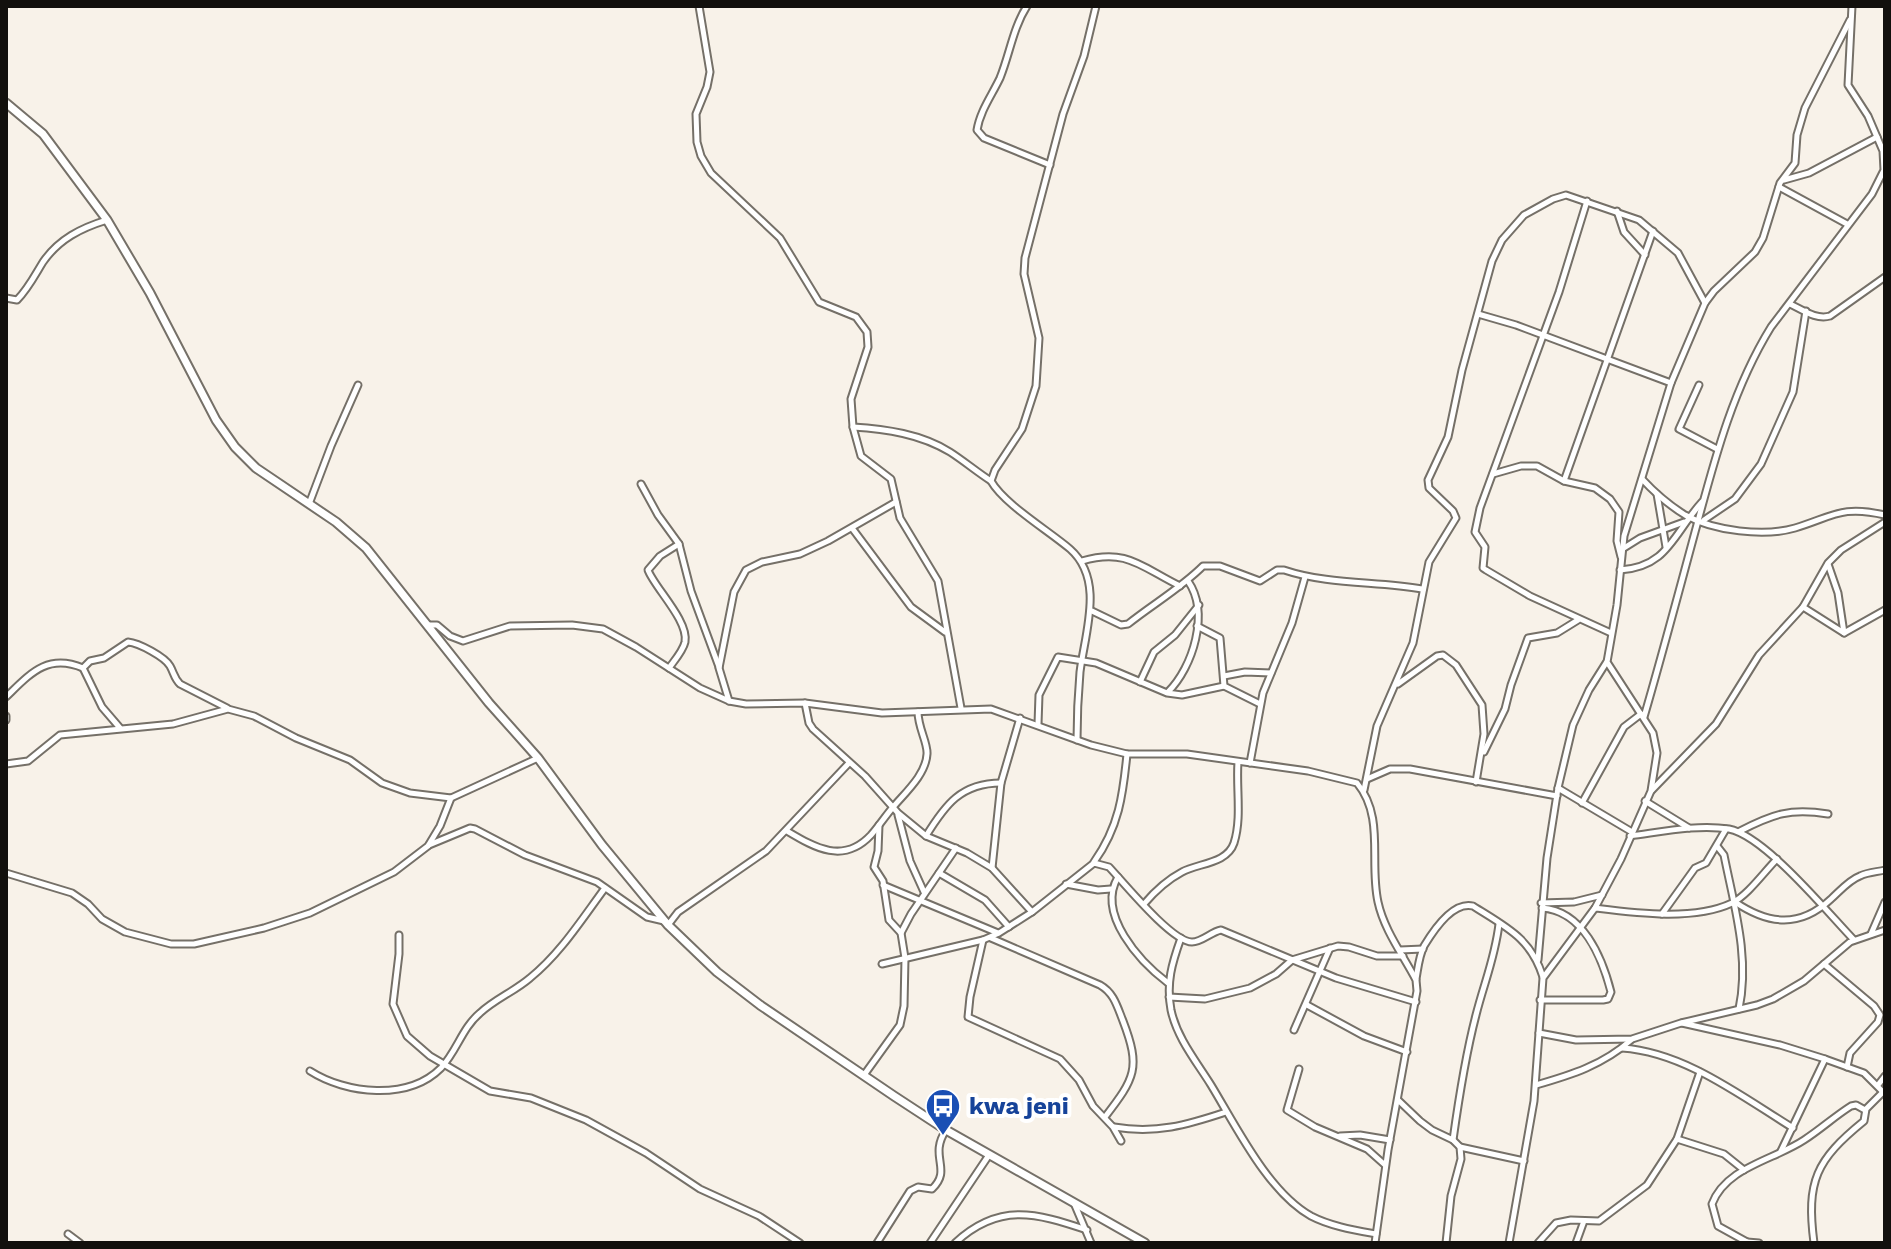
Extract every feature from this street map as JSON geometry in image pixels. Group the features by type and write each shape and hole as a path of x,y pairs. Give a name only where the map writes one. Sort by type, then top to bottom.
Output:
{"street":[{"path":"699,6 710,72 696,114 701,156 711,173 780,238 819,302 856,317 864,326 869,339 851,399 853,427 861,456 891,479 900,518 938,581 961,708"},
{"path":"1027,6 1016,23 999,78 977,130 984,138 1050,165"},
{"path":"991,481 1022,429 1034,397 1039,338 1024,274 1025,258 1063,114 1084,56 1096,6"},
{"path":"1582,803 1624,727 1642,715 1701,520 1717,449 1758,348 1879,183 1884,166 1883,151 1868,116 1848,85 1853,7"},
{"path":"1538,960 1543,925 1541,905 1558,788 1576,715 1607,662 1617,605 1622,549 1671,383 1705,303 1755,252 1769,223 1779,187 1795,163 1797,135 1805,108 1850,20"},
{"path":"6,103 43,134 107,220 150,293 216,420 235,447 256,468 343,528 366,548 489,703 538,758 602,845 666,923 717,972 760,1005 946,1130 1145,1243"},
{"path":"1784,181 1809,173 1877,137"},
{"path":"1779,187 1847,224"},
{"path":"1363,791 1377,726 1413,643 1422,589 1434,550 1456,518 1453,511 1429,488 1428,480 1448,437 1462,370 1496,250 1524,215 1560,196 1587,201 1639,220 1653,231 1678,253 1705,303"},
{"path":"1587,201 1475,532 1486,551 1483,568 1530,596 1611,633"},
{"path":"1617,211 1624,232 1645,255"},
{"path":"6,298 14,301 21,296 45,259 75,231 107,220"},
{"path":"1564,481 1653,231"},
{"path":"1790,304 1823,318 1885,277"},
{"path":"1701,520 1735,499 1761,464 1793,392 1806,311"},
{"path":"1478,314 1516,325 1671,383"},
{"path":"309,505 358,385"},
{"path":"1699,385 1679,429 1717,449"},
{"path":"853,427 929,441 950,452 991,481 1003,496 1082,561 1086,569 1091,611 1082,660 1077,740"},
{"path":"1493,474 1529,465 1537,466 1564,481 1595,488 1619,512 1617,541 1621,558"},
{"path":"1641,479 1687,519"},
{"path":"641,484 679,544 691,591 729,701"},
{"path":"1657,494 1666,548"},
{"path":"1620,570 1647,565 1666,548 1703,501"},
{"path":"719,668 732,599 746,570 762,562 800,554 896,502"},
{"path":"1622,549 1687,519 1752,533 1774,533 1845,510 1885,515"},
{"path":"1543,978 1603,895 1651,791 1716,724 1759,655 1803,607 1828,563 1841,550 1885,522"},
{"path":"852,528 911,607 946,632"},
{"path":"669,668 684,645 685,635 666,595 648,570 660,556 679,544"},
{"path":"1082,561 1119,555 1180,586"},
{"path":"1828,563 1838,593 1844,633"},
{"path":"1091,611 1124,625 1188,581 1203,566 1213,565 1260,581 1277,570 1340,582 1388,583 1422,589"},
{"path":"1250,763 1260,704 1292,623 1305,577"},
{"path":"1167,693 1184,674 1197,626 1199,605 1188,581"},
{"path":"1140,682 1154,652 1175,635 1199,605"},
{"path":"1803,607 1844,633"},
{"path":"1844,633 1885,610"},
{"path":"1482,755 1505,709 1528,638 1557,633 1579,619"},
{"path":"429,625 439,626 450,636 463,641 510,626 586,625 613,632 700,688 729,701 746,704 805,703 882,713 991,709 1077,740 1127,754 1187,754 1350,780 1363,791 1374,817 1378,901 1382,917 1416,980"},
{"path":"1197,626 1220,638 1224,686"},
{"path":"83,668 87,662 104,658 122,644 136,643 168,663 180,684 228,709 254,716 296,738 350,760 395,790 451,798 538,758"},
{"path":"1394,687 1437,656 1449,658 1482,705 1482,755 1476,782"},
{"path":"1038,724 1039,695 1056,659 1062,657 1096,663 1167,693 1182,695 1224,686 1260,704"},
{"path":"6,697 27,675 44,666 60,662 83,668 102,707 120,728"},
{"path":"1607,662 1653,733 1657,745 1651,791"},
{"path":"1224,676 1245,672 1271,673"},
{"path":"805,703 813,729 865,776 892,808 926,836 992,868 1032,912"},
{"path":"6,764 28,761 60,735 173,724 228,709"},
{"path":"787,831 826,851 864,842 914,782 927,756 918,725 918,712"},
{"path":"992,868 1001,783 1020,718"},
{"path":"882,964 999,933 1032,912 1094,863 1118,819 1125,786 1127,754"},
{"path":"1144,904 1167,881 1185,870 1224,857 1230,851 1237,819 1238,762"},
{"path":"666,923 745,867 787,831 849,763"},
{"path":"1367,779 1390,769 1410,769 1557,796"},
{"path":"926,836 955,798 976,785 1001,783"},
{"path":"1558,788 1631,834 1690,829 1739,831 1777,859 1854,940"},
{"path":"428,846 451,798"},
{"path":"1645,801 1690,829"},
{"path":"1739,831 1800,809 1828,814"},
{"path":"898,813 910,861 925,893"},
{"path":"864,1075 903,1017 905,958 901,933 889,920 883,885 874,867 879,825"},
{"path":"6,873 72,893 102,919 125,932 171,944 194,944 264,928 328,905 394,872 428,846 470,828 525,855 584,876 647,917 666,923"},
{"path":"1662,914 1695,868 1706,863 1726,829"},
{"path":"1717,846 1724,855 1744,959 1739,1009"},
{"path":"901,933 956,848"},
{"path":"1595,908 1662,914 1705,910 1734,902 1777,859"},
{"path":"1094,863 1105,865 1181,938 1196,941 1221,930 1320,972 1416,1002"},
{"path":"1734,902 1783,921 1799,920 1822,907 1852,880 1885,870"},
{"path":"939,873 985,900 1009,927"},
{"path":"1118,877 1111,889 1116,916 1129,944 1168,983"},
{"path":"1066,884 1098,890 1111,889"},
{"path":"883,885 999,933"},
{"path":"310,1071 324,1080 349,1088 387,1089 421,1083 444,1065 469,1023 541,968 605,888"},
{"path":"1541,905 1603,895"},
{"path":"1871,934 1885,902"},
{"path":"1375,1243 1423,949 1445,919 1462,905 1473,906 1528,945 1538,960 1543,978 1536,1085 1509,1243"},
{"path":"1540,1000 1603,1000 1610,996 1600,957 1581,929 1560,912 1541,905"},
{"path":"1453,1140 1463,1065 1476,1012 1496,953 1499,924"},
{"path":"1539,1033 1576,1040 1632,1039 1773,999 1804,981 1854,940 1885,930"},
{"path":"399,935 393,1004 407,1036 430,1056 490,1091 531,1098 586,1120 646,1153 700,1189 759,1216 800,1243"},
{"path":"986,938 1100,985 1115,1000 1133,1048 1135,1067 1124,1091 1105,1118"},
{"path":"986,938 970,997 968,1017 1060,1059 1079,1080 1093,1106 1113,1127 1121,1141"},
{"path":"1181,938 1168,983 1180,1036 1245,1144 1289,1199 1310,1215 1376,1234"},
{"path":"1169,997 1205,999 1250,988 1276,974 1292,960 1330,948 1349,947 1377,956 1423,949"},
{"path":"1294,1030 1330,948"},
{"path":"1824,964 1879,1011 1878,1022 1850,1053 1847,1067"},
{"path":"1307,1005 1364,1036 1407,1052"},
{"path":"1681,1023 1780,1045 1825,1059 1864,1073 1884,1093 1865,1110 1864,1121 1829,1152 1817,1178 1810,1207 1814,1243"},
{"path":"1536,1085 1580,1073 1632,1039"},
{"path":"1622,1048 1653,1052 1700,1072 1793,1128"},
{"path":"1781,1152 1825,1059"},
{"path":"1299,1069 1287,1110 1315,1127 1367,1149 1386,1166"},
{"path":"1538,1243 1556,1223 1563,1220 1599,1221 1642,1190 1677,1139 1700,1072"},
{"path":"1878,1085 1884,1078"},
{"path":"1398,1100 1432,1130 1460,1147 1524,1161"},
{"path":"1759,1243 1746,1243 1721,1229 1712,1210 1718,1191 1744,1170 1806,1139 1851,1106 1865,1110"},
{"path":"1113,1127 1155,1131 1226,1112"},
{"path":"877,1243 910,1191 918,1187 932,1189 938,1183 942,1171 938,1147 946,1130"},
{"path":"1338,1136 1360,1135 1390,1140"},
{"path":"1677,1139 1724,1154 1744,1170"},
{"path":"1446,1243 1451,1196 1461,1159 1460,1147"},
{"path":"930,1243 989,1155"},
{"path":"1074,1203 1091,1243"},
{"path":"955,1243 990,1218 1008,1215 1047,1217 1087,1230"},
{"path":"1576,1243 1584,1221"},
{"path":"68,1234 80,1243"}],"place":[{"name":"kwa jeni","path":"943,1137"}]}
